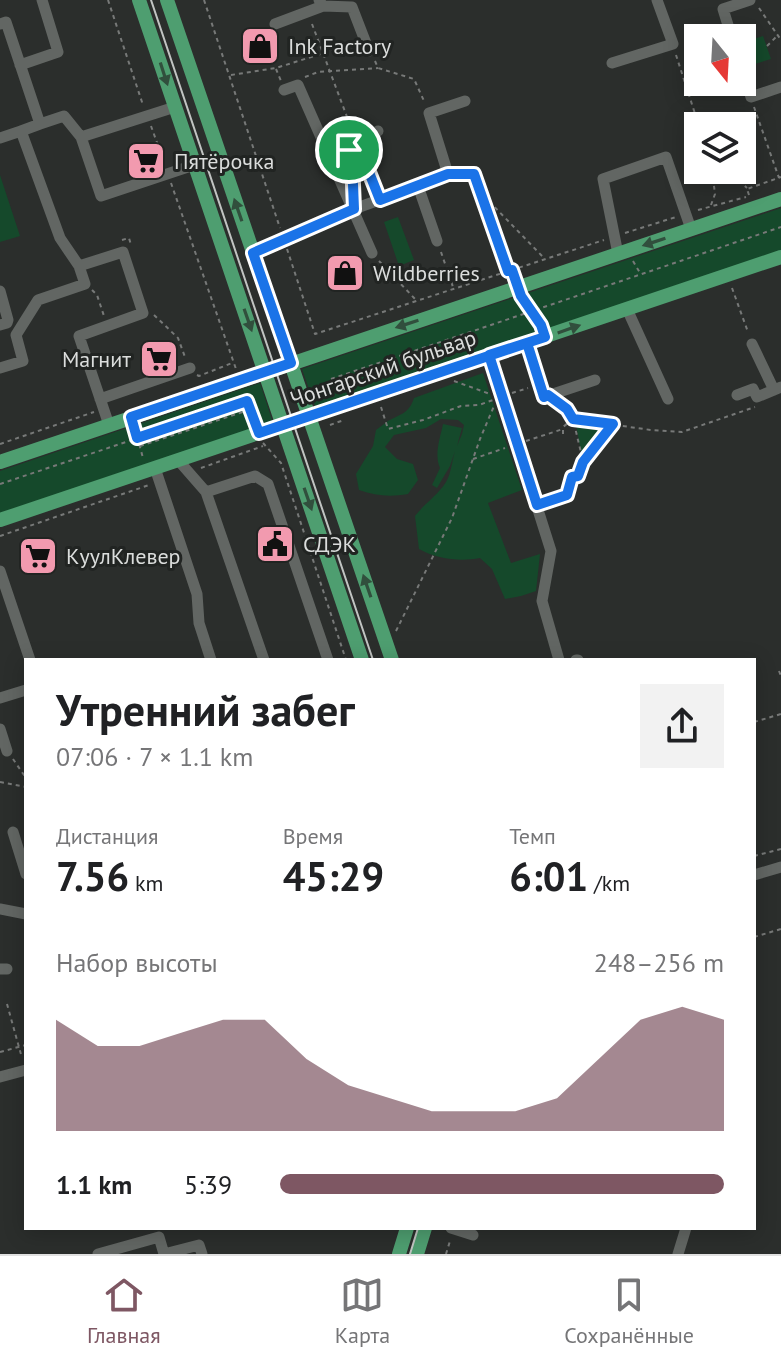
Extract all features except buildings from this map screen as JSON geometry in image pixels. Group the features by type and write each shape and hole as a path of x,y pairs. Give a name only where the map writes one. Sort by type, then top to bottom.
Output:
{"main road":[{"path":"139,0 361,658"},
{"path":"167,0 391,658"},
{"name":"Чонгарский бульвар","path":"0,462 781,199"},
{"name":"Чонгарский бульвар","path":"0,520 154,473 178,460 781,257"},
{"path":"399,1254 406,1230"},
{"path":"417,1254 424,1230"}],"street":[{"path":"20,65 58,52 42,0"},
{"path":"612,63 673,44 657,0"},
{"path":"728,24 723,9 752,0"},
{"path":"275,24 321,3 352,7 367,46"},
{"path":"357,21 370,17"},
{"path":"0,24 6,22 40,124"},
{"path":"284,90 298,85 372,253"},
{"path":"751,97 781,87"},
{"path":"253,253 354,209 448,174 429,113 465,101"},
{"path":"81,137 175,107"},
{"path":"0,138 64,116 81,137 101,196 194,165"},
{"path":"0,291 8,320 1,325 8,337 16,335 38,300 85,284 79,266 60,238 21,131"},
{"path":"354,209 349,150 359,147 378,131"},
{"path":"618,254 603,179 666,157 691,229"},
{"path":"418,186 437,241"},
{"path":"79,266 123,252 143,313 79,336 109,425"},
{"path":"627,309 668,399"},
{"path":"0,368 23,361 16,335"},
{"path":"527,343 544,397 595,380"},
{"path":"737,395 753,389 757,397 777,389 752,344"},
{"path":"489,355 551,551 542,601 558,658"},
{"path":"100,399 190,368"},
{"path":"178,460 206,492 263,658"},
{"path":"154,473 197,594 199,623 210,658"},
{"path":"206,492 255,476 268,484 327,658"},
{"path":"0,571 29,658"},
{"path":"0,698 24,691"},
{"path":"0,729 7,751"},
{"path":"13,832 24,868"},
{"path":"756,874 781,867"},
{"path":"0,909 24,914"},
{"path":"0,1077 24,1071"},
{"path":"458,1230 473,1235"},
{"path":"678,1254 685,1230"},
{"path":"98,1254 161,1233 164,1254 199,1245 202,1254"}],"path":[{"path":"204,0 315,334 614,236 750,196 742,184"},
{"path":"752,0 781,40"},
{"path":"307,12 380,200"},
{"path":"767,46 778,35"},
{"path":"673,44 695,112"},
{"path":"229,76 276,68 322,53 367,46 378,68"},
{"path":"294,81 318,72 378,68 414,79 429,113"},
{"path":"747,189 780,178 751,97"},
{"path":"448,174 474,174 510,270 545,337"},
{"path":"710,206 715,194 714,184"},
{"path":"480,192 545,259"},
{"path":"331,379 781,227"},
{"path":"437,241 454,288"},
{"path":"372,253 417,301"},
{"path":"85,284 97,295 108,326"},
{"path":"732,288 752,344"},
{"path":"233,362 259,433"},
{"path":"453,381 498,398"},
{"path":"507,395 540,384"},
{"path":"548,395 567,409 573,419 583,462"},
{"path":"380,405 388,429 498,398"},
{"path":"394,635 452,518 498,398"},
{"path":"0,484 247,401"},
{"path":"563,434 563,427 573,419 682,432 767,403"},
{"path":"140,446 250,410"},
{"path":"0,536 154,473 140,446 131,417"},
{"path":"330,425 344,420"},
{"path":"537,505 567,495 572,477 578,476 583,462 613,424"},
{"path":"188,472 264,446 281,463 345,658"},
{"path":"465,482 473,482"},
{"path":"779,671 781,676"},
{"path":"756,721 781,714"},
{"path":"7,751 24,775"},
{"path":"0,782 24,787"},
{"path":"756,855 781,849"},
{"path":"756,936 781,929"},
{"path":"7,1004 24,1063"},
{"path":"0,1052 24,1046"},
{"path":"446,1254 452,1230"}],"green space":[{"path":"763,36 771,59 756,64 756,38"},
{"path":"0,175 20,236 0,242"},
{"path":"781,208 781,252 316,409 302,369"},
{"path":"398,217 414,260 399,266 384,222"},
{"path":"483,373 522,490 488,503 511,563 540,554 536,591 505,599 492,569 480,558 449,559 419,549 415,516 446,482 455,451 437,488 432,485 440,468 438,452 443,424 462,428 457,446 464,425 458,420 441,419 426,428 394,435 385,447 397,459 413,464 418,480 408,494 383,495 359,490 356,474 373,446 376,430 407,410 414,398"},
{"path":"260,383 273,423 0,513 0,471"},
{"path":"576,424 607,430 589,453 581,452"}],"tram line":[{"path":"151,0 372,658"},
{"path":"410,1254 417,1230"}],"place":[{"name":"Ink Factory","path":"260,46"},
{"name":"Пятёрочка","path":"146,161"},
{"name":"Wildberries","path":"345,273"},
{"name":"Магнит","path":"159,359"},
{"name":"СДЭК","path":"275,544"},
{"name":"КуулКлевер","path":"38,556"}],"route":[{"path":"349,150 354,209 253,253 291,363 131,417 137,438 247,401 259,433 489,355 527,343 544,397 548,395 567,409 573,419 613,424 583,462 578,476 572,477 567,495 537,505 489,355 545,337 541,325 521,296 512,270 508,271 474,174 448,174 380,200 359,147 349,150"}]}
